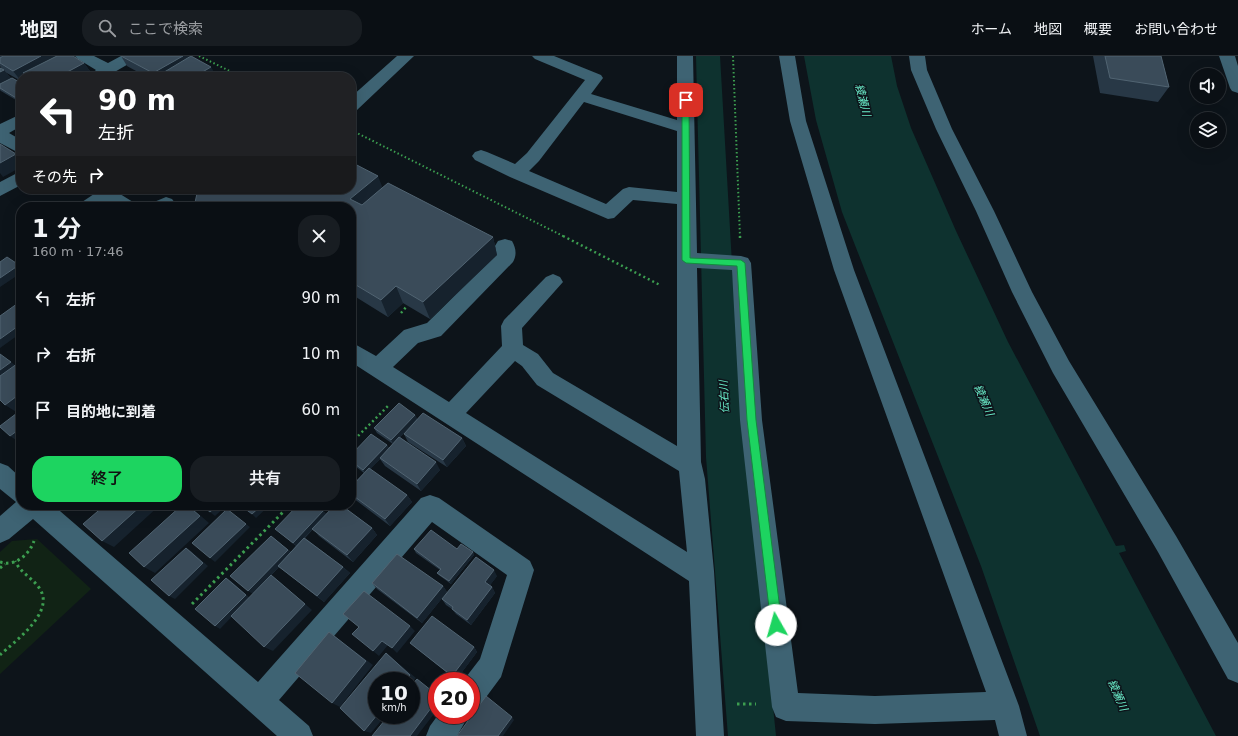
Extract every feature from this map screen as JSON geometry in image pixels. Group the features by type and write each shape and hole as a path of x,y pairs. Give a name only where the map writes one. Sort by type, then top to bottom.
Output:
{"street":[{"path":"83,56 101,72"},
{"path":"104,72 132,56"},
{"path":"356,101 406,56"},
{"path":"516,173 533,157 595,78 540,56"},
{"path":"685,56 686,298 689,462 693,479 701,571 710,736"},
{"path":"787,56 798,121 844,270 1005,706 1013,736"},
{"path":"917,56 919,70 944,129 985,211 1022,292 1061,367 1167,544 1238,669"},
{"path":"1228,56 1238,88"},
{"path":"581,96 686,128"},
{"path":"0,131 16,122"},
{"path":"0,135 16,145"},
{"path":"480,156 608,213 629,193 686,199"},
{"path":"0,190 16,180"},
{"path":"93,202 102,194"},
{"path":"109,194 120,202"},
{"path":"378,368 411,336 434,330 506,257 505,246"},
{"path":"686,260 741,263 751,420 786,707 875,710 1005,706"},
{"path":"451,414 513,349 511,326 552,282"},
{"path":"513,349 530,360 545,380 684,462 689,462"},
{"path":"356,354 693,570 701,571"},
{"path":"0,474 16,488"},
{"path":"260,701 430,506 521,570 491,667 480,682"},
{"path":"0,531 25,510"},
{"path":"41,510 299,736"},
{"path":"440,736 449,724"}],"path":[{"path":"199,56 232,72"},
{"path":"733,56 741,263"},
{"path":"356,133 686,298"},
{"path":"356,438 407,387"},
{"path":"172,624 285,510"},
{"path":"0,568 5,564 15,562 28,554 33,546 34,536"},
{"path":"0,562 5,564"},
{"path":"0,654 36,621 42,612 43,596 40,590 18,570 15,562"},
{"path":"732,704 764,704"}],"shaded area":[{"path":"37,539 91,589 0,674 0,552 12,541"}],"water":[{"name":"伝右川","path":"696,56 720,56 733,281 757,548 776,736 728,736 706,457"},
{"name":"綾瀬川","path":"804,56 891,56 897,86 911,128 956,231 1008,342 1116,546 1124,545 1126,551 1119,553 1216,736 1040,736 981,566 842,212 816,120"}],"building":[{"path":"3,56 41,56 13,71 0,63 0,58"},
{"path":"57,56 73,56 84,63 67,72 25,72"},
{"path":"121,56 183,56 155,72 151,72"},
{"path":"191,56 211,67 202,72 164,72"},
{"path":"1105,56 1161,56 1169,87 1110,78"},
{"path":"12,78 16,80 16,98 0,88 0,84"},
{"path":"0,144 16,154 0,163"},
{"path":"356,165 378,176 350,199 356,202 195,202 197,194 356,194"},
{"path":"388,183 493,237 423,302 396,286 381,300 356,285 356,202 362,205"},
{"path":"7,257 16,263 16,267 0,278 0,262"},
{"path":"16,305 16,328 0,339 0,316"},
{"path":"0,354 11,362 0,370"},
{"path":"16,365 16,397 5,405 0,400 0,376"},
{"path":"399,403 415,415 391,440 374,428"},
{"path":"423,413 462,438 443,460 404,434"},
{"path":"16,414 16,432 10,436 0,426"},
{"path":"371,434 387,445 363,470 356,465 356,450"},
{"path":"399,437 436,462 417,484 380,458"},
{"path":"369,468 407,495 385,519 356,498 356,482"},
{"path":"99,510 136,510 102,541 83,524"},
{"path":"176,510 193,510 200,516 144,567 129,553"},
{"path":"226,510 228,510 246,524 210,558 192,543"},
{"path":"247,510 256,510 252,514"},
{"path":"293,510 323,511 293,543 275,529"},
{"path":"330,510 348,510 372,528 347,555 312,529"},
{"path":"431,530 457,549 461,544 473,552 449,581 437,573 441,569 414,549"},
{"path":"271,536 288,550 248,591 230,576"},
{"path":"304,538 343,567 317,596 278,566"},
{"path":"186,548 203,563 169,596 151,580"},
{"path":"397,554 443,586 417,618 372,583"},
{"path":"476,557 494,570 485,582 492,587 467,620 452,609 453,607 442,599"},
{"path":"271,575 305,604 264,647 231,616"},
{"path":"226,578 246,595 215,626 195,609"},
{"path":"364,591 410,626 392,648 382,641 373,651 352,634 359,627 343,614"},
{"path":"432,616 474,647 455,672 447,672 410,643"},
{"path":"329,632 366,661 332,703 295,673"},
{"path":"386,653 407,672 370,672"},
{"path":"368,675 368,724 370,724 364,731 340,708"},
{"path":"420,681 428,688 428,712 420,723"},
{"path":"486,696 512,717 498,736 457,736 466,724 480,724 480,704"},
{"path":"382,724 419,724 410,736 372,736"}],"route":[{"path":"686,100 686,260 741,263 751,420 776,625"}]}
